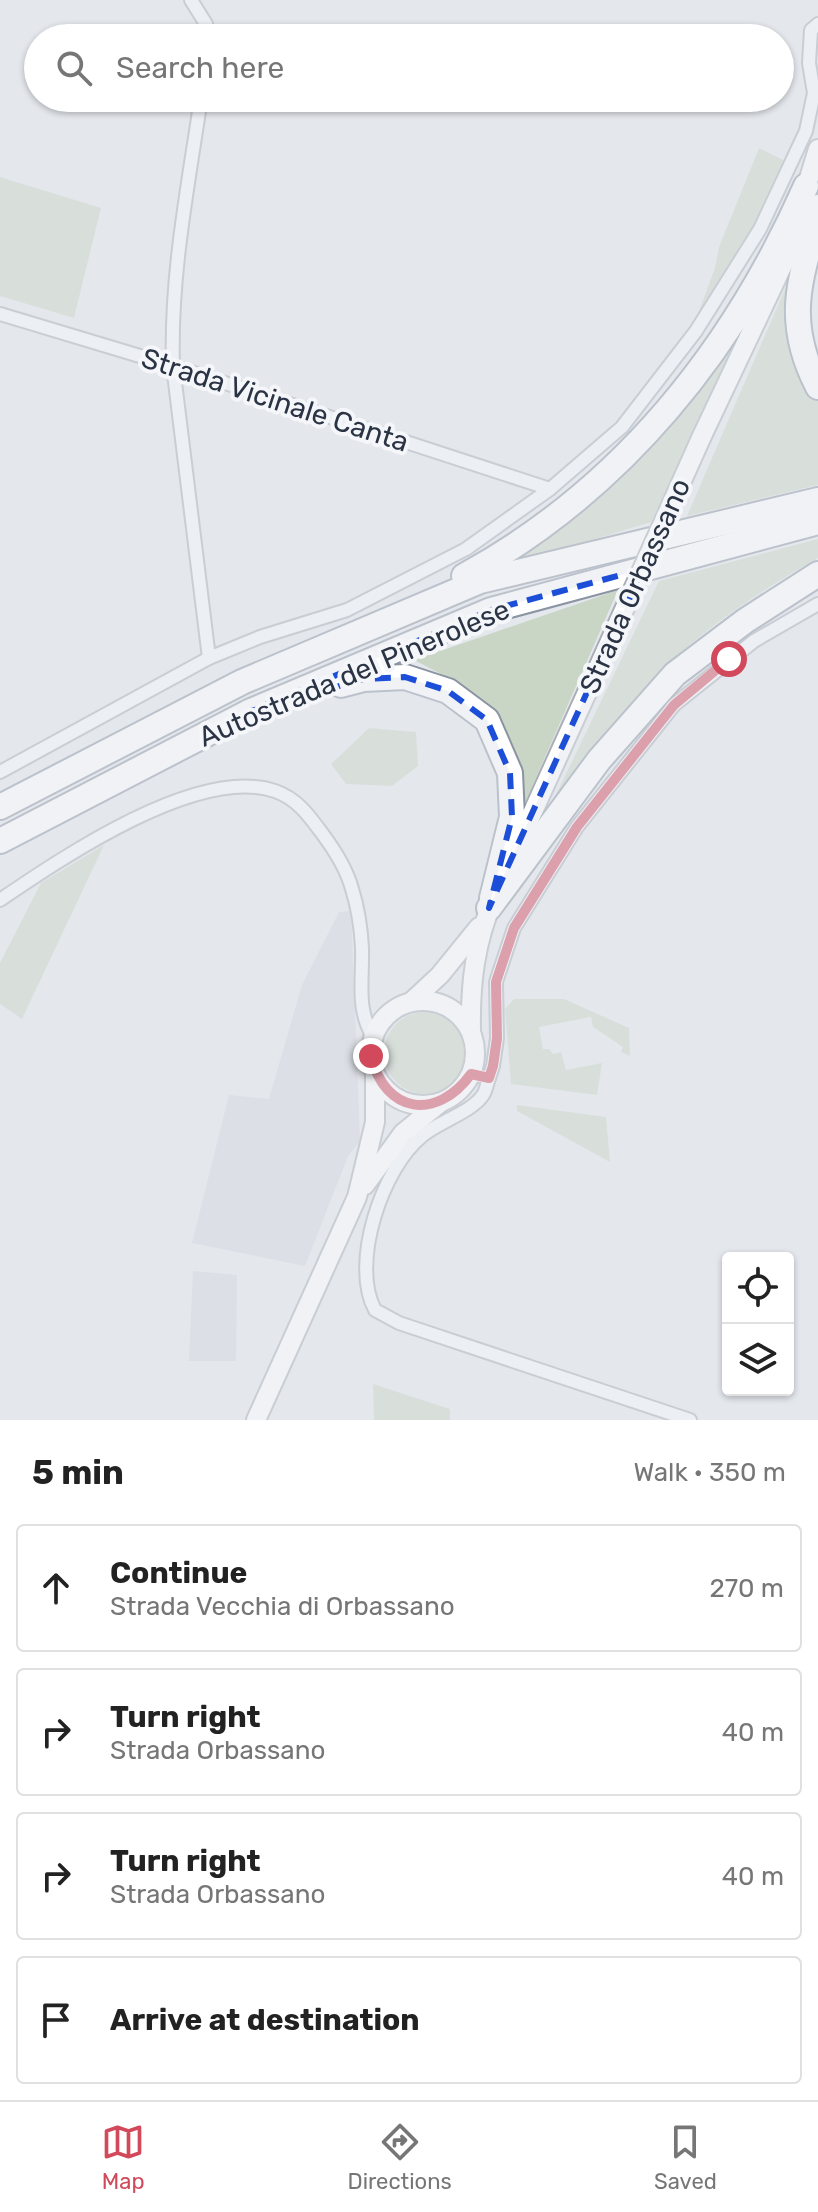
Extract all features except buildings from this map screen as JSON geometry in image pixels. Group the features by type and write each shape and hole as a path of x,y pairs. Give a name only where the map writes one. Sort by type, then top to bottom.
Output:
{"highway":[{"path":"242,682 432,594 484,565 601,481 678,400 727,334 812,195"},
{"path":"818,218 797,292 796,322 801,346 818,387"},
{"name":"Autostrada del Pinerolese","path":"0,807 242,682 480,581 818,500"},
{"name":"Autostrada del Pinerolese","path":"0,841 251,711 491,610 818,522"},
{"path":"486,915 599,760 675,674 745,621 818,574"},
{"path":"251,711 364,679 405,677 448,691 487,720 510,773 512,817 486,915"}],"main road":[{"name":"Strada Orbassano","path":"480,1076 471,1031 471,984 486,915 702,436 789,252 812,195 818,149"},
{"name":"Strada Orbassano","path":"373,1037 388,1014 411,1002 440,975 486,915"},
{"path":"411,1002 429,1001 446,1006 461,1016 471,1031"},
{"path":"256,1420 357,1197 375,1122 375,1074 371,1056 373,1037"},
{"path":"375,1074 386,1090 402,1101 421,1105 440,1103"},
{"path":"357,1197 403,1133 480,1076"}],"street":[{"path":"191,0 206,24"},
{"path":"0,772 209,658 260,637 347,610 466,549 550,489 622,427 696,331 760,229 806,131 814,93 808,44 811,30 818,24"},
{"path":"199,112 175,282 173,366 209,658"},
{"name":"Strada Vicinale Canta","path":"0,314 173,366 550,489"},
{"path":"690,1420 385,1318 368,1299 368,1240 378,1203 400,1160 423,1135 484,1094 480,1076 493,1066 497,1038 496,982 514,928 577,827 674,705 754,641 818,604"},
{"path":"0,900 152,809 193,795 223,790 255,788 274,791 299,805 310,817 352,886 362,945 364,1021 373,1037"},
{"path":"343,1228 368,1240"}],"highlighted area":[{"path":"643,569 489,908 512,817 510,773 487,720 448,691 405,677 364,679 251,711 491,610"}],"shaded area":[{"path":"351,911 360,1141 348,1156 305,1266 192,1243 229,1095 269,1099 302,985 339,912"},
{"path":"193,1271 237,1275 236,1361 189,1361"}],"green space":[{"path":"759,148 785,161 745,243 696,319 715,268 719,247"},
{"path":"0,177 101,208 74,318 0,296"},
{"path":"791,275 803,374 818,399 818,485 687,516"},
{"path":"744,324 651,522 514,564 511,561 603,491 655,444 691,401"},
{"path":"818,539 818,558 729,614 668,664 610,729 549,809 659,581"},
{"path":"618,590 521,812 518,768 500,725 490,711 464,688 414,660"},
{"path":"369,728 416,732 418,766 392,786 346,784 331,764"},
{"path":"104,845 22,1019 0,1004 0,963 41,883"},
{"path":"514,999 564,999 629,1028 630,1056 621,1052 623,1047 593,1027 591,1017 539,1027 543,1049 549,1049 553,1054 561,1052 566,1070 602,1063 597,1095 511,1084 505,1009"},
{"path":"417,1012 433,1012 448,1019 459,1030 466,1053 463,1069 454,1082 433,1094 417,1094 402,1087 391,1076 384,1061 384,1045 391,1030 402,1019"},
{"path":"517,1105 606,1117 610,1162 517,1111"},
{"path":"373,1384 450,1409 450,1420 374,1420"}],"route":[{"path":"371,1056 375,1074 386,1090 402,1101 421,1105 440,1103 459,1092 471,1074 489,1078 497,1038 496,982 514,928 577,827 658,725 674,705 729,659"}]}
